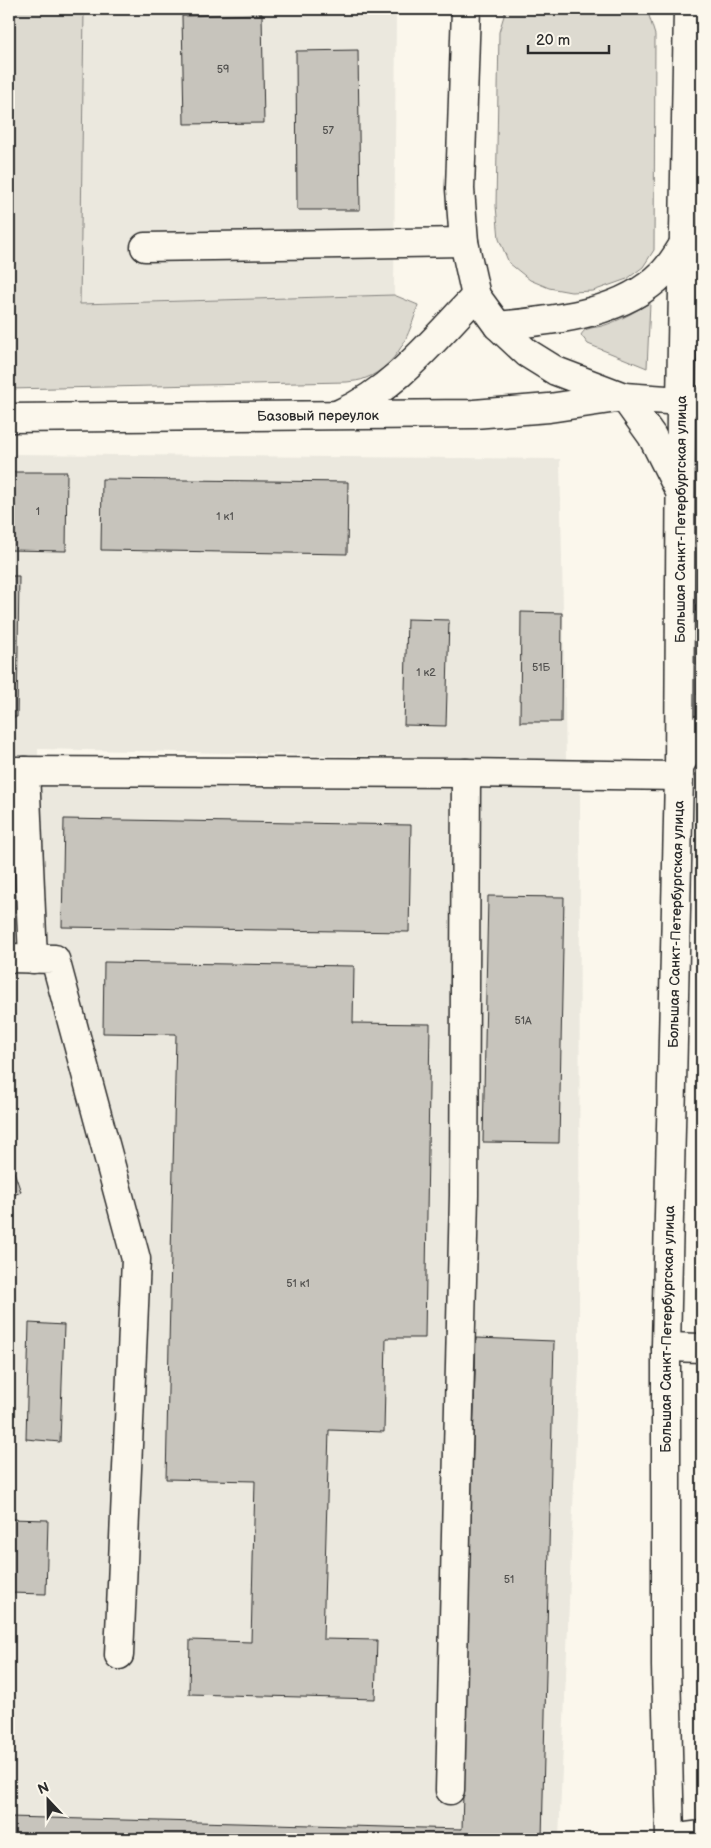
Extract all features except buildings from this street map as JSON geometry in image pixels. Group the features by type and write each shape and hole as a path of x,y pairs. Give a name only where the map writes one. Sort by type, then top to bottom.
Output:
{"main road":[{"path":"466,9 460,189 464,242 476,296 498,326 527,354 556,371 624,397 692,401"},
{"path":"465,66 487,9"},
{"name":"Большая Санкт-Петербургская улица","path":"670,1839 666,1666 666,1347 679,771 680,494 692,401 685,242 688,9"},
{"path":"145,247 464,242"},
{"path":"498,326 549,321 585,314 614,304 640,290 661,274 673,261 685,242"},
{"path":"336,415 358,405 378,392 409,365 476,296"},
{"path":"624,397 652,436 680,494"},
{"name":"Базовый переулок","path":"9,418 474,414 549,408 624,397"},
{"path":"119,1655 136,1259 55,959 21,959 17,771 466,773 679,771 702,729"},
{"path":"450,1790 464,1196 466,773"},
{"path":"666,1347 702,1348"},
{"path":"670,1839 702,1835"}],"shaded area":[{"path":"9,9 84,9 80,304 394,295 418,305 411,327 401,348 386,366 377,373 361,380 347,382 9,389"},
{"path":"84,9 396,9 394,295 80,304"},
{"path":"506,9 647,9 655,35 654,250 643,267 627,279 593,291 571,292 549,288 530,280 509,263 499,239 496,206 499,32"},
{"path":"650,303 647,368 588,344 581,335 587,329 614,322"},
{"path":"9,454 560,459 566,760 38,749 38,784 455,786 580,790 579,1367 559,1839 9,1839"},
{"path":"702,464 702,686 697,695"}]}
